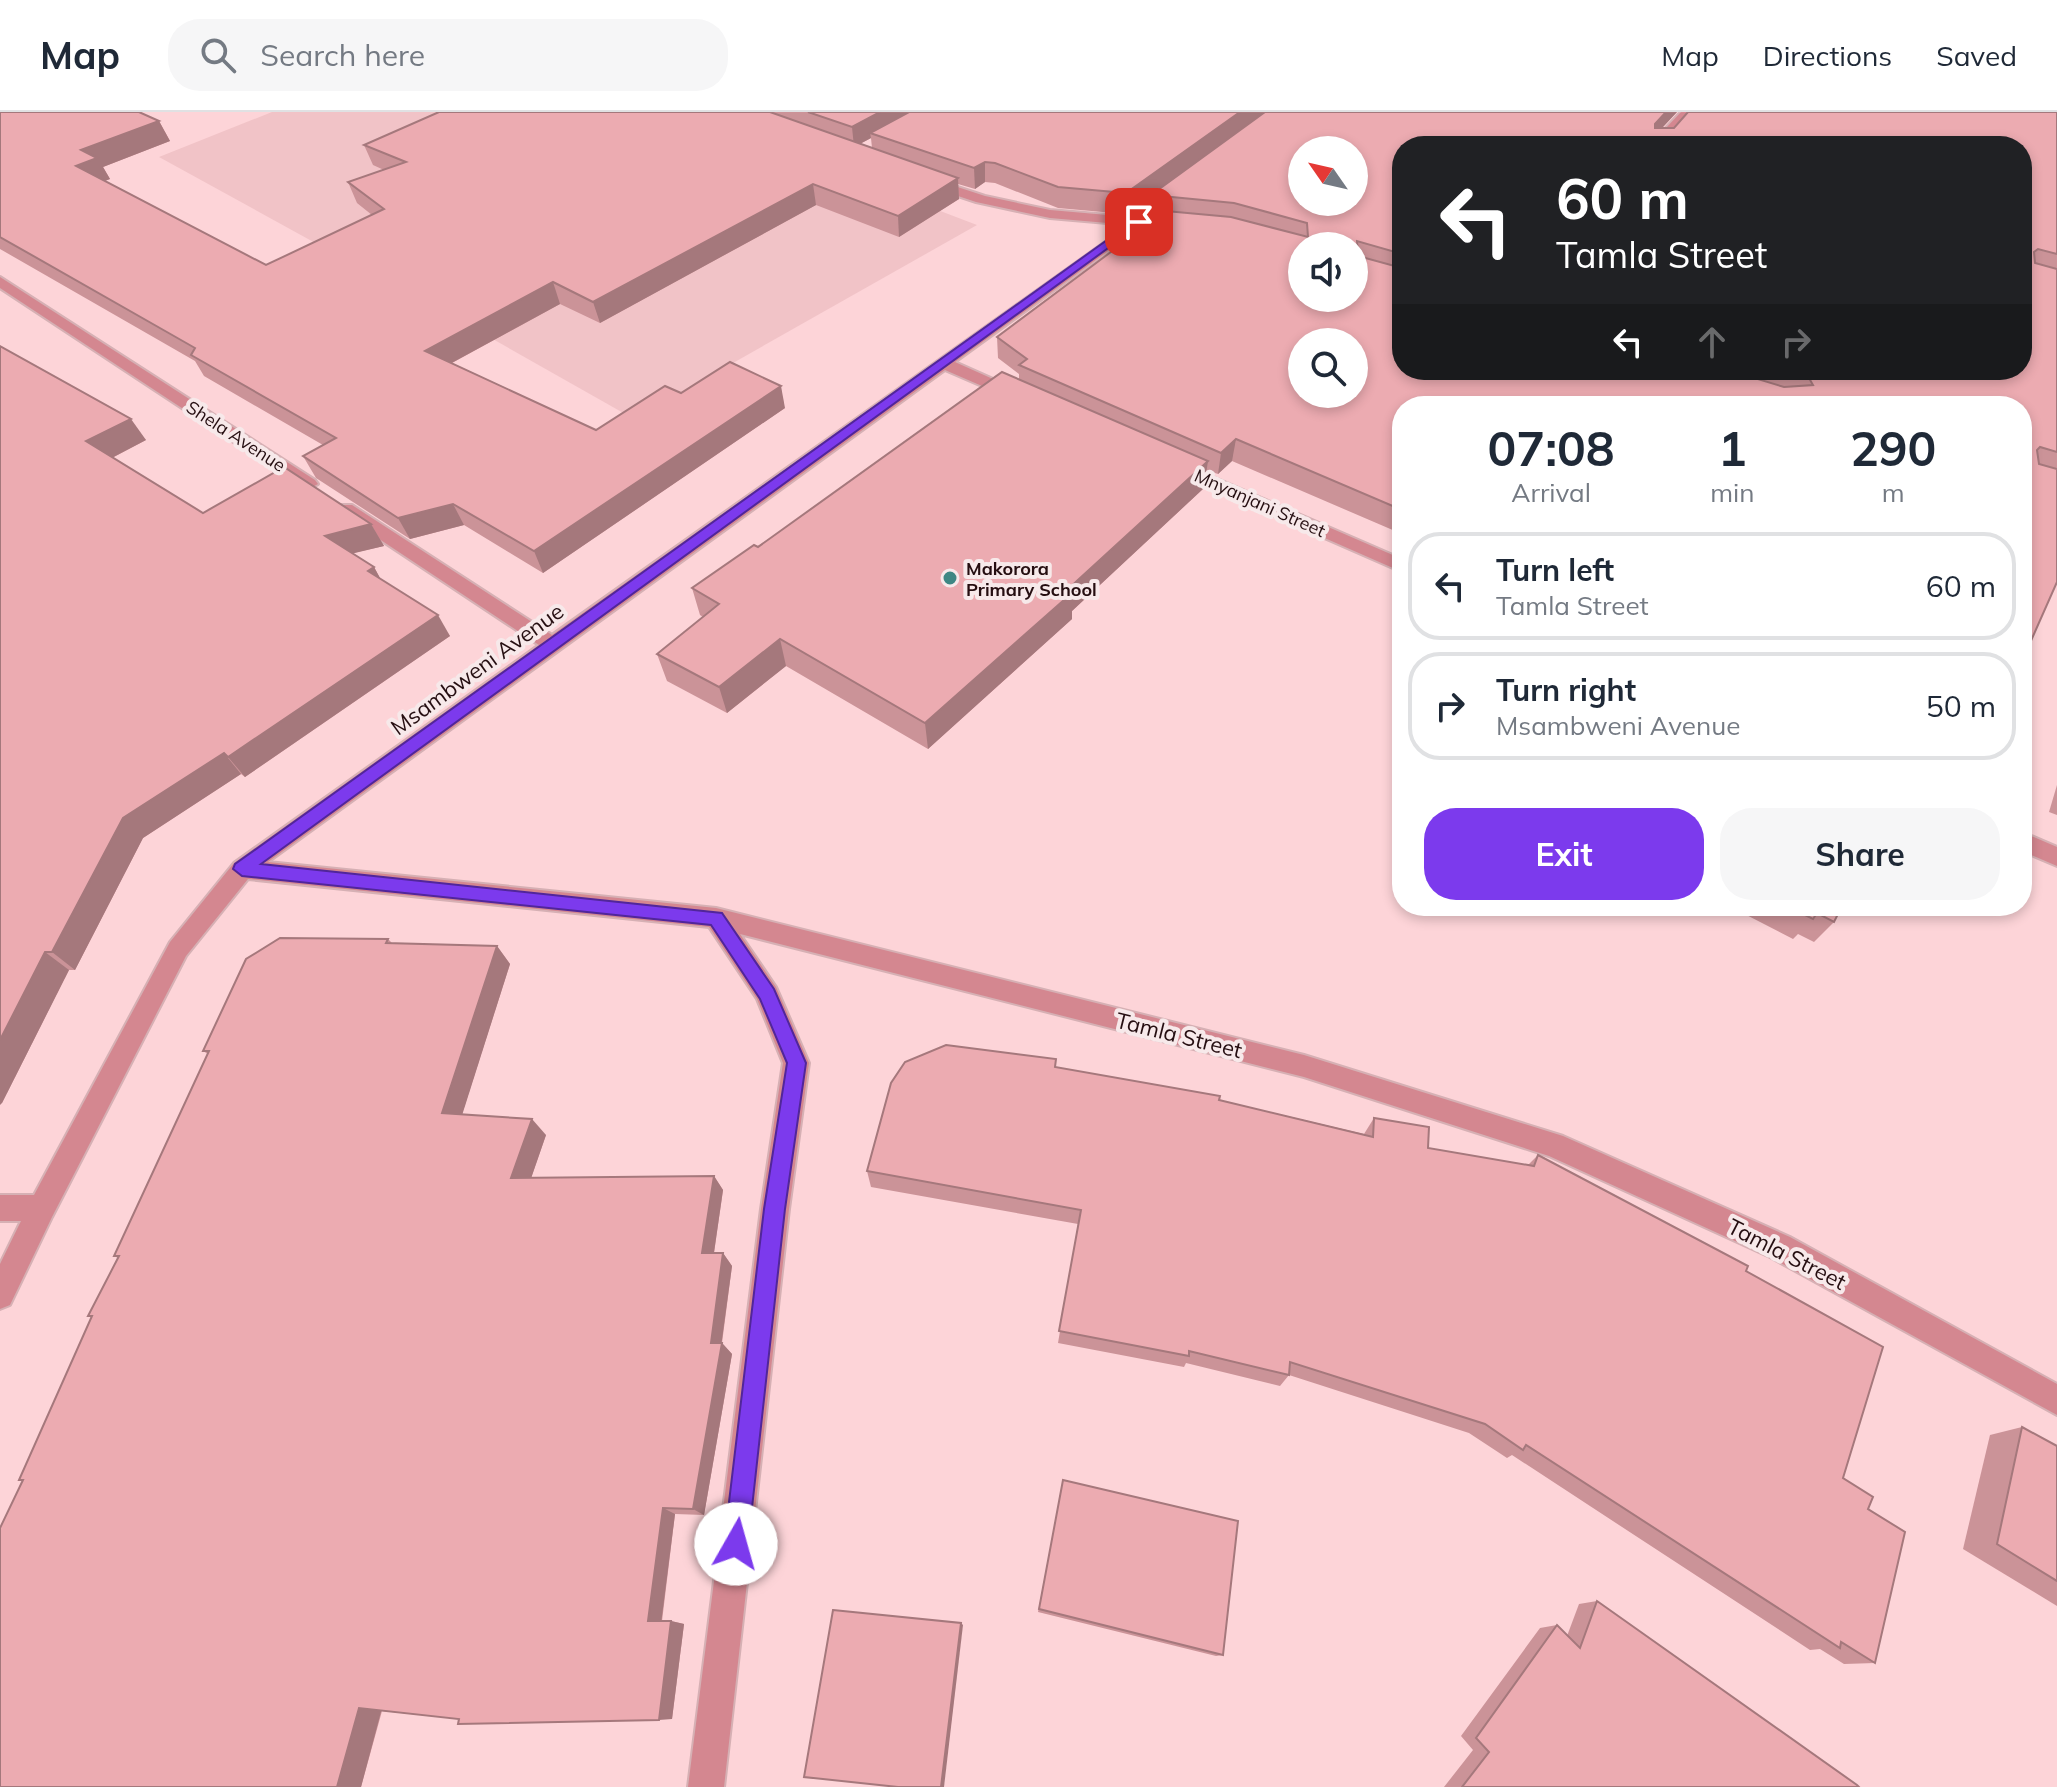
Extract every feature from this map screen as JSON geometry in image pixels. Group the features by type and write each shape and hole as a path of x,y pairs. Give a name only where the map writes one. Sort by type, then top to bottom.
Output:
{"street":[{"path":"1665,136 1688,112"},
{"path":"909,175 981,199 1050,214 1176,225"},
{"name":"Msambweni Avenue","path":"0,1295 42,1208 178,949 242,869 1061,281 1153,203"},
{"name":"Shela Avenue","path":"0,281 552,644"},
{"path":"943,363 1029,401"},
{"name":"Mnyanjani Street","path":"1158,458 1392,562"},
{"path":"2032,846 2057,857"},
{"name":"Tamla Street","path":"242,869 716,918 1304,1066 1554,1145 1780,1247 2057,1400"},
{"path":"706,1787 775,1209 796,1063 767,994 716,918"},
{"path":"0,1208 42,1208"}],"shaded area":[{"path":"272,112 688,112 428,305 159,157"},
{"path":"754,140 977,225 634,419 436,307"}],"building":[{"path":"0,112 139,112 159,121 81,150 97,158 76,166 266,265 384,209 348,182 406,162 364,145 439,112 770,112 958,178 898,216 813,184 593,302 553,282 425,351 596,430 665,386 681,393 730,362 781,386 534,551 453,504 398,518 303,456 336,438 191,355 195,348 0,237"},
{"path":"808,112 880,112 852,127"},
{"path":"909,112 1240,112 1126,193 1058,187 995,163 985,162 974,168 870,133"},
{"path":"1265,112 1666,112 1655,128 1674,128 1688,112 2057,112 2057,254 2038,249 2034,252 2035,263 2057,269 2057,452 2040,447 2037,450 2039,464 2057,469 2057,582 2032,638 2032,396 1392,396 1392,506 1236,439 1221,453 1019,365 1027,359 997,337 1151,222 1134,216 1144,209 1231,217 1289,232 1288,312 1368,312 1368,259 1392,265 1392,380 1761,380 1784,387 1813,385 1810,380 2032,380 2032,136 1392,136 1392,251 1368,244 1368,232 1308,232 1307,223 1234,203 1151,195"},
{"path":"0,346 131,419 86,441 203,513 284,467 371,524 325,536 374,567 368,571 438,615 228,757 224,753 123,818 52,952 45,952 0,1040"},
{"name":"Makorora Primary School","path":"1002,372 1208,461 1068,589 1073,592 925,723 780,639 719,687 657,654 719,604 692,588 754,545 758,547"},
{"path":"1823,916 1837,916 1834,922"},
{"path":"280,938 388,939 386,943 497,946 442,1113 532,1119 511,1178 714,1176 702,1253 723,1253 711,1343 722,1343 693,1509 663,1508 648,1621 671,1621 659,1720 458,1724 459,1719 359,1708 337,1787 0,1787 0,1528 92,1316 88,1316 119,1256 114,1256 209,1051 203,1051 246,959"},
{"path":"946,1045 1056,1059 1055,1067 1220,1096 1219,1100 1373,1137 1374,1118 1429,1127 1428,1148 1534,1166 1538,1155 1748,1266 1746,1271 1883,1347 1843,1478 1873,1497 1868,1509 1905,1532 1875,1663 1841,1642 1840,1648 1526,1445 1523,1450 1485,1424 1290,1362 1289,1375 1189,1351 1189,1356 1059,1331 1081,1210 867,1171 891,1083 905,1062"},
{"path":"2022,1427 2057,1446 2057,1581 1997,1544"},
{"path":"1063,1480 1238,1521 1223,1655 1039,1609"},
{"path":"1597,1601 1859,1787 1462,1787 1489,1752 1476,1738 1557,1625 1580,1648"},
{"path":"833,1610 961,1623 941,1787 898,1787 804,1777"}],"place":[{"name":"Makorora Primary School","path":"950,578"}],"route":[{"path":"736,1544 775,1209 796,1063 767,994 716,918 242,869 1139,222"}]}
